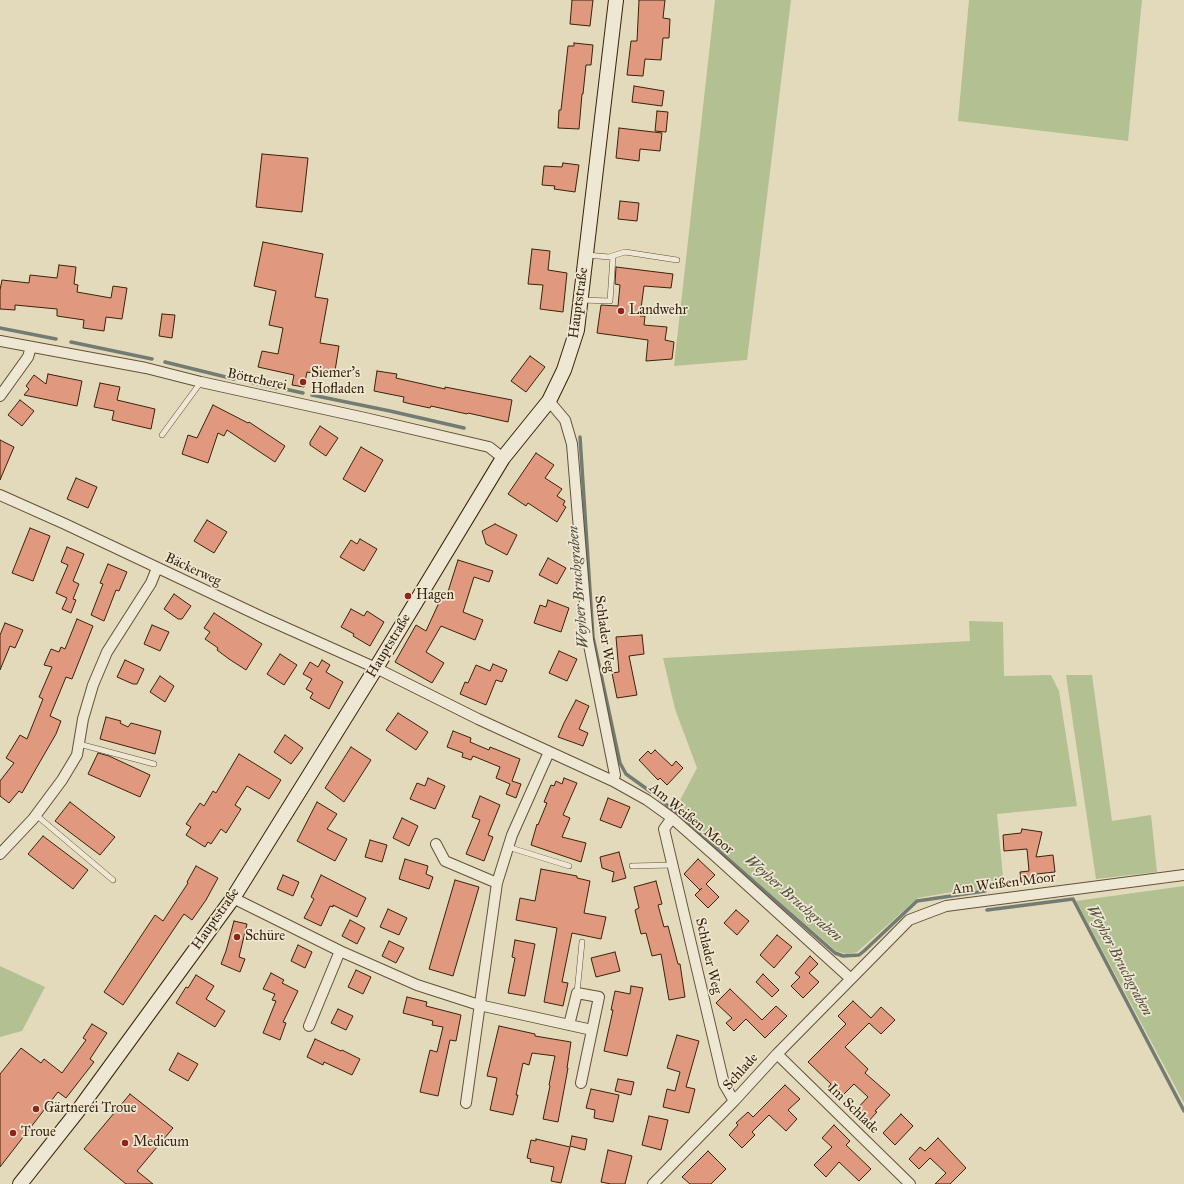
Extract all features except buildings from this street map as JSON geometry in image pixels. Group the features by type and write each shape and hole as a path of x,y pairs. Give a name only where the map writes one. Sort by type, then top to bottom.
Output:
{"main road":[{"name":"Hauptstraße","path":"20,1184 77,1112 233,898 376,668 503,458 549,401 564,370 577,330 616,0"}],"street":[{"name":"Böttcherei","path":"0,341 146,368 201,382 365,418 488,447 503,458"},
{"path":"0,396 28,357 31,347"},
{"name":"Schlader Weg","path":"549,401 565,420 572,444 588,640 615,775 613,781"},
{"name":"Bäckerweg","path":"0,495 376,668"},
{"path":"0,854 36,815 62,780 77,754 83,719 93,685 107,652 151,583 157,568"},
{"name":"Am Weißen Moor","path":"376,668 478,719 613,781 647,800 672,818 851,979 909,920 946,906 1184,875"},
{"path":"466,1103 478,1005 497,883 512,834 549,752"},
{"name":"Schlader Weg","path":"672,818 664,829 724,1084 734,1101"},
{"path":"436,844 445,861 497,883"},
{"path":"233,898 340,951 417,985 478,1005 592,1030"},
{"path":"309,1026 340,951"},
{"name":"Schlade","path":"653,1184 851,979"},
{"path":"569,1025 577,993 599,997 581,1082"},
{"name":"Im Schlade","path":"777,1054 910,1184"}],"lane":[{"path":"586,255 609,257 624,252 677,260"},
{"path":"581,300 610,301 613,256"},
{"path":"162,435 201,382"},
{"path":"79,744 154,764"},
{"path":"36,815 113,880"},
{"path":"508,847 569,866"},
{"path":"632,866 672,865"},
{"path":"577,993 582,942"}],"green space":[{"path":"715,0 791,0 747,360 674,366"},
{"path":"969,0 1142,0 1128,141 958,121"},
{"path":"969,621 1003,622 1004,676 1051,675 1059,691 1077,806 997,814 1004,887 946,893 918,898 857,952 847,954 836,951 718,848 676,808 697,768 675,709 663,658 970,641"},
{"path":"1066,675 1092,675 1112,821 1151,815 1157,872 1096,879"},
{"path":"1184,886 1184,1103 1076,901"},
{"path":"0,966 45,987 22,1031 0,1037"}],"waterway":[{"name":"Weyher Bruchgraben","path":"0,328 56,339"},
{"name":"Weyher Bruchgraben","path":"71,342 152,359"},
{"name":"Weyher Bruchgraben","path":"165,362 234,379"},
{"name":"Weyher Bruchgraben","path":"250,382 277,388"},
{"name":"Weyher Bruchgraben","path":"280,388 303,393"},
{"name":"Weyher Bruchgraben","path":"312,395 464,428"},
{"name":"Weyher Bruchgraben","path":"580,437 593,637 620,763 626,774 651,792"},
{"name":"Weyher Bruchgraben","path":"660,799 835,953 843,956 859,955 917,901 985,891"},
{"name":"Weyher Bruchgraben","path":"987,910 1073,899 1184,1111"}],"place":[{"name":"Landwehr","path":"621,311"},
{"name":"Siemer's Hofladen","path":"303,382"},
{"name":"Hagen","path":"408,596"},
{"name":"Schüre","path":"237,937"},
{"name":"Gärtnerei Troue","path":"36,1109"},
{"name":"Troue","path":"13,1133"},
{"name":"Medicum","path":"125,1143"}]}
